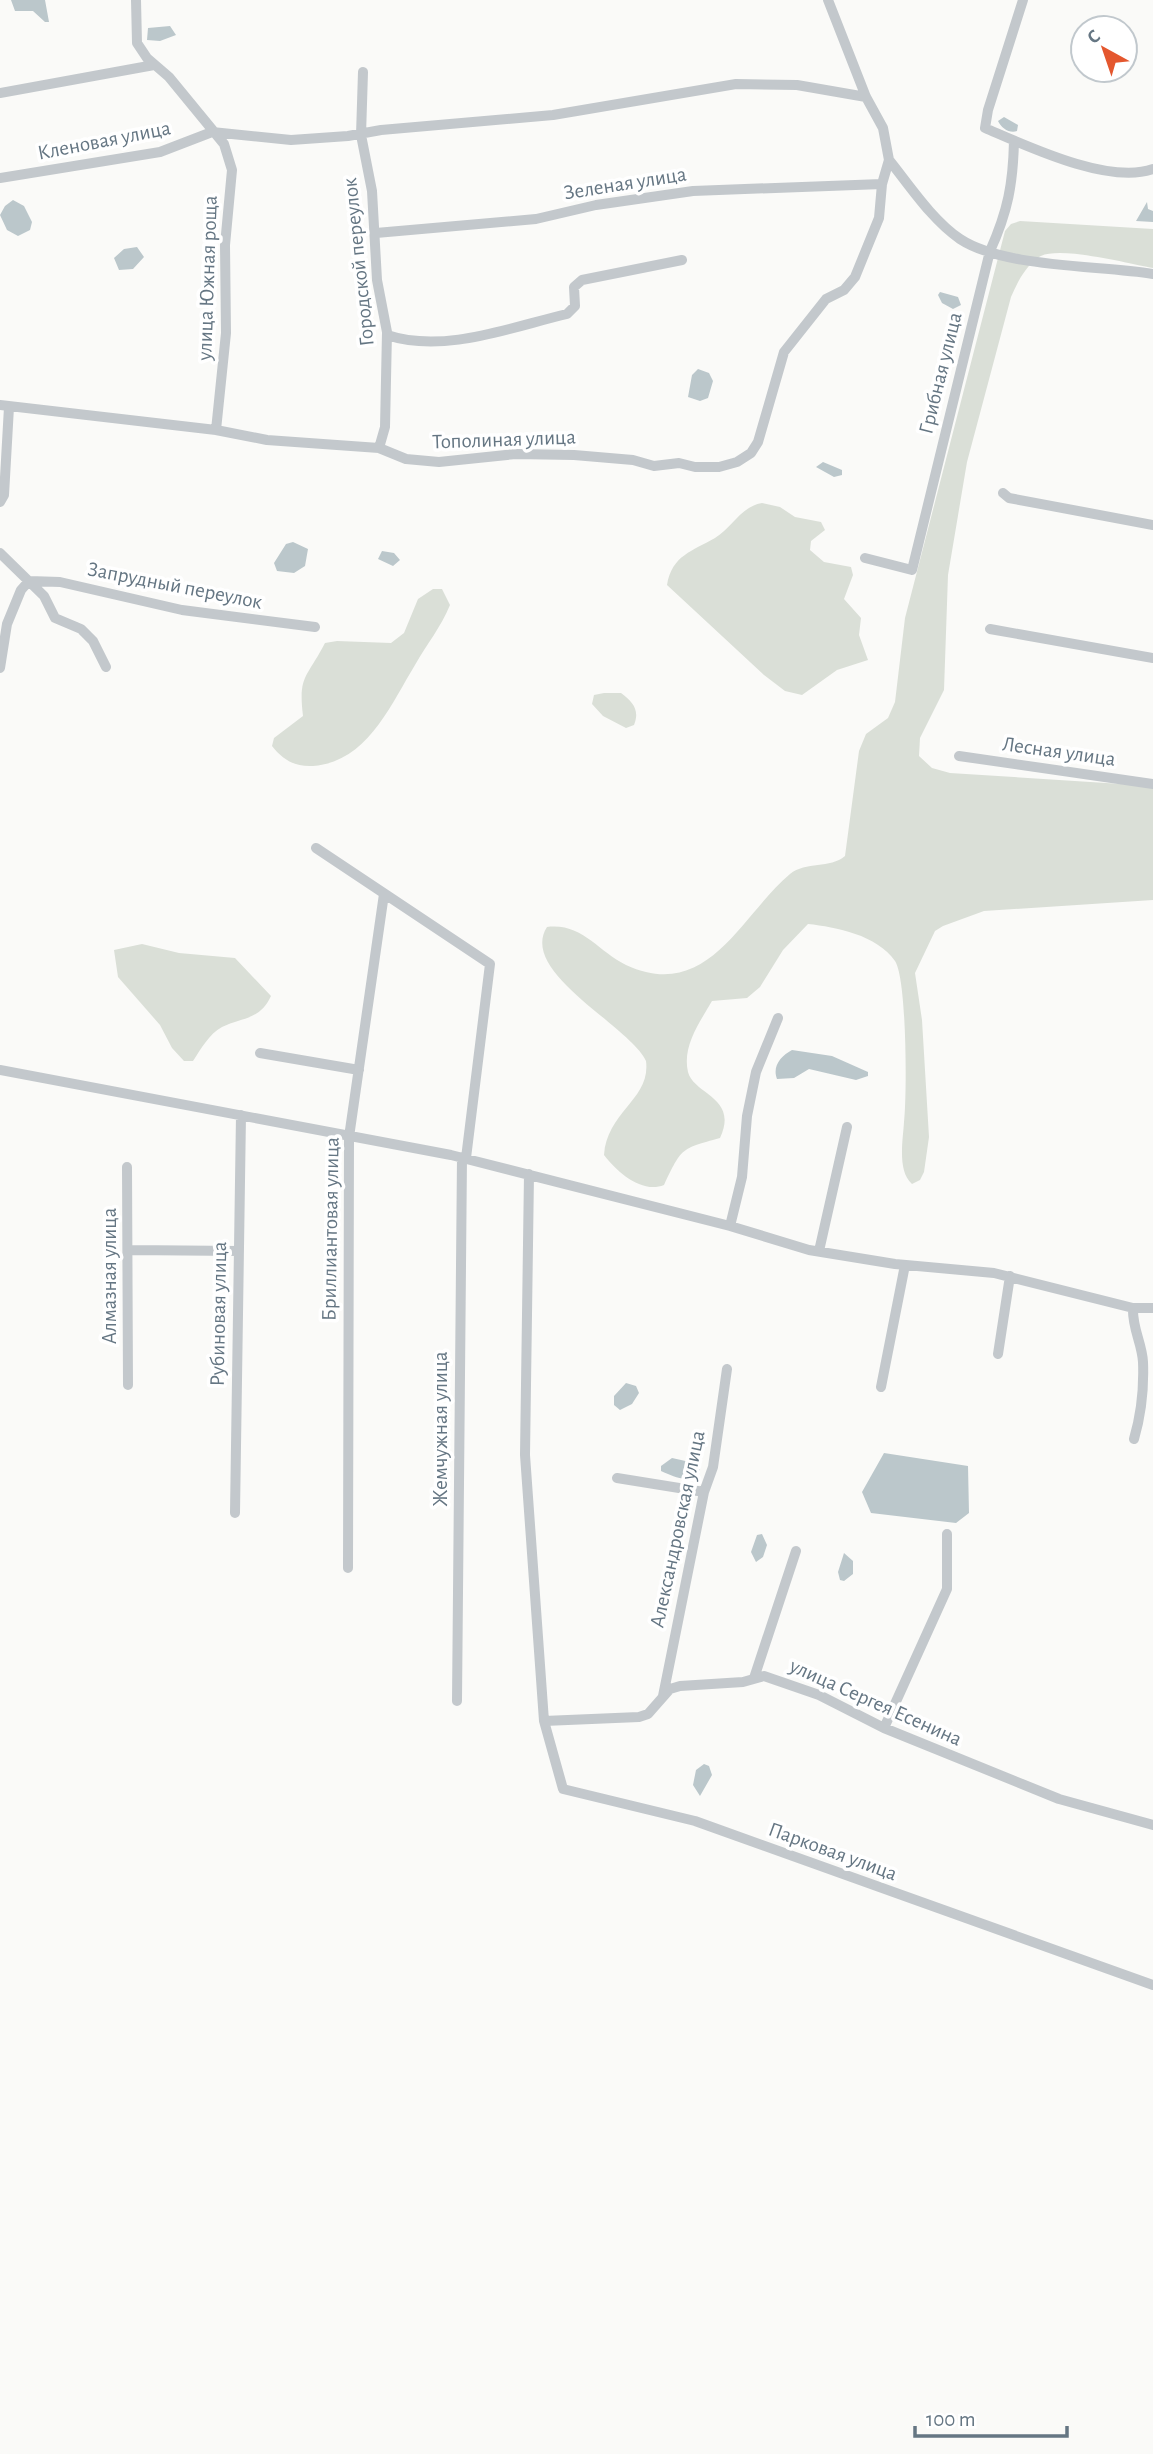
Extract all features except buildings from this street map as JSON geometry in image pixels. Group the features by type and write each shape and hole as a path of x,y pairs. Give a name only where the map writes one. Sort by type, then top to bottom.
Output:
{"street":[{"name":"улица Южная роща","path":"136,0 138,43 154,65 170,77 223,144 232,170 225,246 226,333 216,430"},
{"path":"828,0 866,97 883,128 889,160 948,229 962,241 1021,261 1118,268 1153,274"},
{"path":"1023,0 988,110 985,128 1040,153 1097,169 1145,172 1153,169"},
{"path":"0,93 154,65"},
{"name":"Городской переулок","path":"363,72 361,135 372,191 377,280 387,335 384,427 379,448"},
{"path":"212,132 291,140 361,135 381,130 444,127 553,115 736,84 797,85 866,97"},
{"name":"Кленовая улица","path":"0,178 160,152 212,132"},
{"name":"Грибная улица","path":"864,558 912,570 990,251 1005,217 1013,184 1014,141"},
{"name":"Тополиная улица","path":"4,406 216,430 267,440 379,448 406,459 439,462 516,454 633,460 654,466 679,463 695,467 719,467 737,462 751,453 764,428 776,369 784,352 826,299 844,290 855,277 879,218 882,184 889,160"},
{"name":"Зеленая улица","path":"376,233 536,219 596,205 693,191 882,184"},
{"path":"387,335 403,340 429,341 471,337 567,314 575,306 574,287 582,280 682,260"},
{"path":"0,502 4,495 4,406"},
{"path":"1003,493 1009,498 1153,525"},
{"path":"0,553 44,596 55,618 81,629 93,641 106,667"},
{"path":"0,668 7,624 21,590 29,581"},
{"name":"Запрудный переулок","path":"29,581 60,582 182,610 315,627"},
{"path":"990,629 1153,658"},
{"name":"Лесная улица","path":"958,756 1153,784"},
{"name":"Жемчужная улица","path":"316,848 490,964 464,1158 457,1701"},
{"name":"Бриллиантовая улица","path":"348,1568 349,1137 384,894"},
{"path":"730,1226 742,1177 747,1115 756,1072 778,1018"},
{"path":"260,1053 359,1070"},
{"path":"0,1070 464,1158 820,1251 905,1265 1010,1276 1133,1308 1153,1308"},
{"name":"Рубиновая улица","path":"234,1513 241,1115"},
{"path":"820,1251 847,1127"},
{"name":"Алмазная улица","path":"127,1167 128,1385"},
{"name":"Парковая улица","path":"529,1174 525,1455 544,1721 559,1783 570,1792 695,1821 1153,1985"},
{"path":"129,1250 239,1251"},
{"path":"881,1387 905,1265"},
{"path":"998,1354 1010,1276"},
{"path":"1133,1308 1134,1329 1143,1361 1139,1421 1134,1439"},
{"name":"Александровская улица","path":"663,1696 705,1492 713,1467 726,1369"},
{"path":"618,1478 705,1492"},
{"path":"884,1728 947,1589 947,1534"},
{"path":"754,1678 796,1551"},
{"name":"улица Сергея Есенина","path":"544,1721 639,1717 648,1714 663,1696 680,1686 743,1682 764,1676 786,1682 884,1728 1059,1799 1153,1825"}],"shaded area":[{"path":"11,0 45,0 49,22 45,22 33,11 15,11"},
{"path":"170,26 176,35 160,41 147,40 148,28"},
{"path":"1004,117 1018,125 1017,131 1009,131 1001,126 998,121"},
{"path":"13,200 24,206 32,222 30,230 18,236 7,230 0,215 5,206"},
{"path":"1147,202 1148,209 1153,211 1153,222 1136,221"},
{"path":"1020,221 1153,229 1153,268 1077,254 1048,254 1039,257 1030,265 1016,285 967,462 948,575 944,690 920,738 919,756 932,768 950,773 1153,786 1153,900 984,911 935,931 915,973 922,1020 929,1137 924,1172 920,1180 912,1184 904,1171 903,1163 905,1038 902,990 895,961 887,952 867,939 843,930 808,924 783,950 760,987 747,998 712,1001 693,1035 688,1053 688,1072 692,1080 720,1105 724,1124 720,1138 684,1152 664,1185 656,1187 639,1184 623,1174 604,1155 613,1127 642,1086 646,1061 636,1047 561,980 548,962 542,944 547,927 570,929 626,965 655,974 679,973 701,964 720,949 790,874 845,856 859,751 866,734 888,718 895,702 905,618 1005,231 1011,224"},
{"path":"137,247 144,257 133,269 119,270 114,258 124,249"},
{"path":"940,292 958,297 961,305 953,309 942,303 938,295"},
{"path":"698,369 709,373 713,381 708,398 700,401 688,397 692,375"},
{"path":"823,462 842,470 842,475 834,477 816,467"},
{"path":"762,503 780,507 795,517 821,522 825,530 811,541 810,550 824,562 851,567 853,575 844,599 861,618 859,635 868,660 837,670 802,695 785,691 764,675 667,585 679,560 721,534 742,513"},
{"path":"293,542 308,549 305,566 294,573 277,571 274,563 286,544"},
{"path":"382,551 394,553 400,560 393,566 378,559"},
{"path":"433,589 442,589 450,605 375,729 348,754 332,762 307,766 290,762 281,755 272,746 274,738 303,716 302,692 305,677 325,643 391,643 404,633 418,599"},
{"path":"621,693 629,700 636,711 634,725 626,728 603,716 592,704 594,695"},
{"path":"142,944 179,953 235,958 271,996 262,1010 217,1030 193,1061 184,1061 172,1048 160,1025 118,977 114,950"},
{"path":"792,1050 832,1056 868,1072 868,1076 856,1080 809,1069 794,1078 777,1079 778,1062"},
{"path":"626,1383 636,1386 639,1393 632,1404 620,1410 614,1405 614,1396"},
{"path":"884,1453 968,1466 969,1513 956,1523 871,1513 862,1492"},
{"path":"672,1458 699,1464 700,1473 686,1479 661,1471 661,1466"},
{"path":"762,1534 767,1545 763,1557 756,1562 751,1552 757,1535"},
{"path":"844,1553 853,1561 853,1574 844,1581 840,1580 838,1572"},
{"path":"704,1764 709,1766 712,1775 700,1796 693,1785 696,1770"}]}
